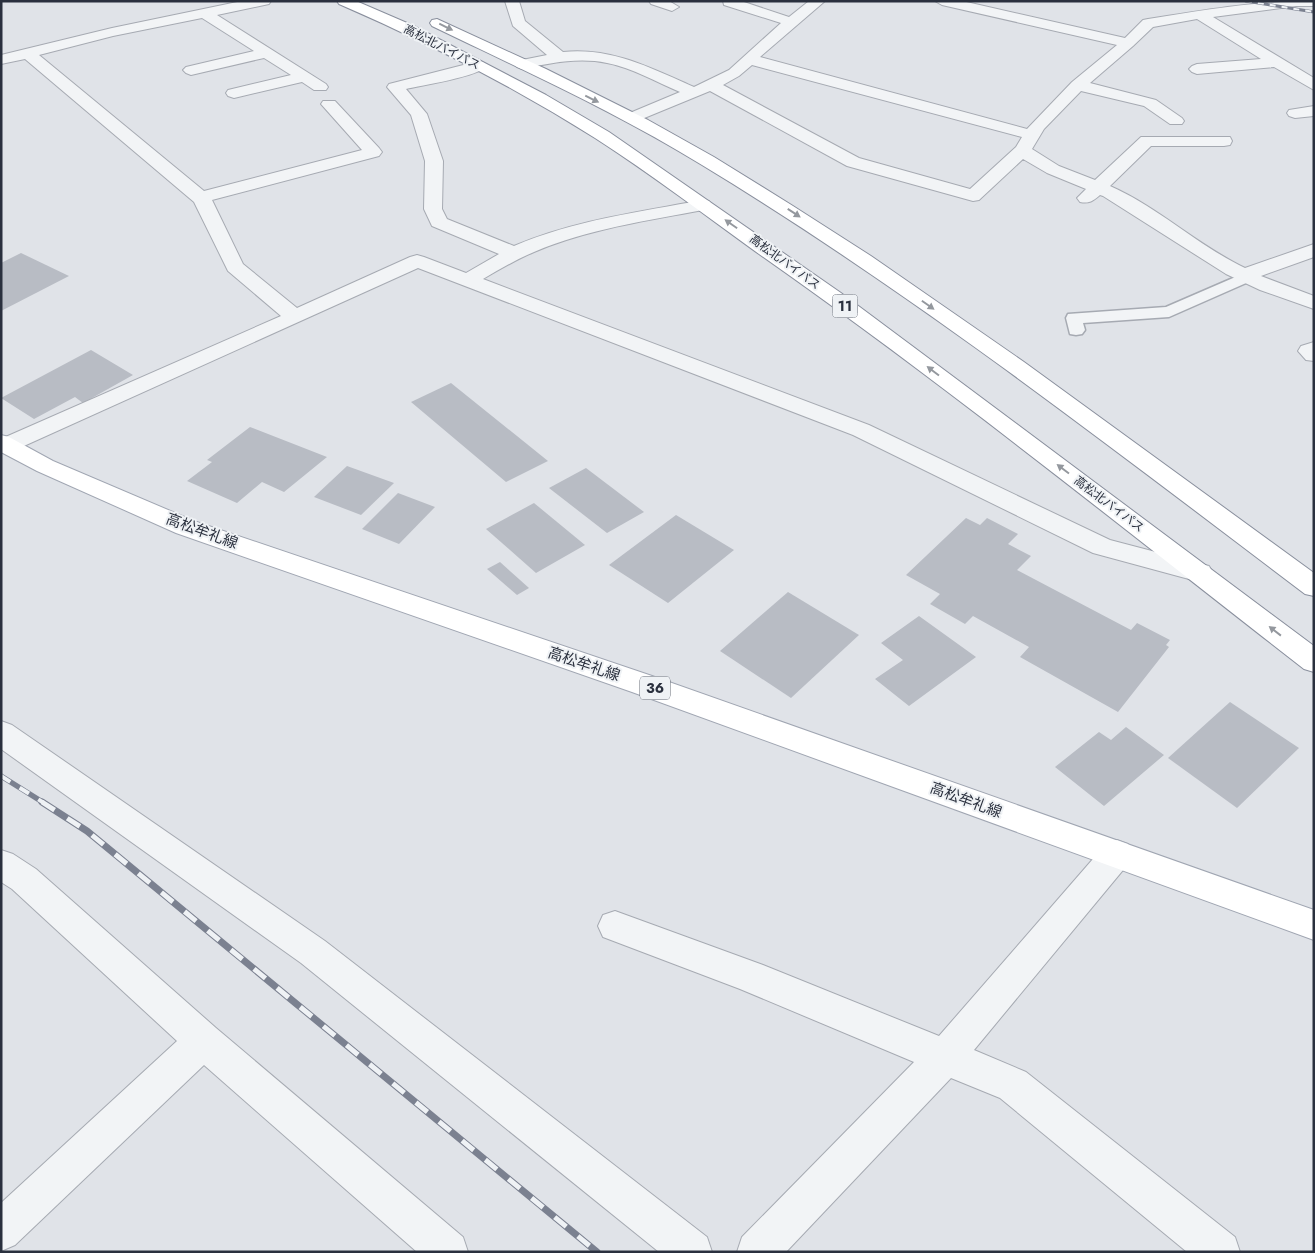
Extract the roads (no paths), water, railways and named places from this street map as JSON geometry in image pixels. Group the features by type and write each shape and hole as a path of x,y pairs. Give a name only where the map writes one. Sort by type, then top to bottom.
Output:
{"main road":[{"name":"高松北バイパス","path":"344,1 409,29 540,98 603,136 834,297 1314,661"},
{"name":"高松北バイパス","path":"385,1 434,21 631,118 715,165 788,210 873,266 1050,391 1314,587"},
{"name":"高松牟礼線","path":"4,444 45,466 185,527 642,684 1314,925"}],"street":[{"path":"1,60 112,32 264,1"},
{"path":"512,1 518,23 559,57"},
{"path":"656,1 672,7"},
{"path":"631,118 711,85 734,73 791,22 818,1"},
{"path":"711,85 853,162 973,196 1023,150 1037,126 1078,85 1128,43 1148,23 1295,1 1314,2"},
{"path":"729,2 791,22"},
{"path":"949,2 1128,43"},
{"path":"206,14 320,87"},
{"path":"1200,15 1314,85"},
{"path":"27,53 200,198 235,267 294,317"},
{"path":"191,70 266,53"},
{"path":"522,64 559,57 586,56 611,59 693,92"},
{"path":"749,60 1032,134"},
{"path":"1197,69 1275,62"},
{"path":"479,66 395,87 419,114 434,162 434,209 439,222 514,253"},
{"path":"234,93 304,77"},
{"path":"1078,85 1150,103 1176,120"},
{"path":"200,198 372,152 330,104"},
{"path":"1295,113 1314,110"},
{"path":"1091,192 1147,141 1224,141"},
{"path":"1023,150 1032,159 1091,192 1144,212 1221,264 1245,276 1314,303"},
{"path":"468,280 514,253 539,242 589,228 703,205"},
{"path":"1245,276 1314,250"},
{"path":"4,444 417,261 862,430 1102,547 1200,573"},
{"path":"1314,348 1309,351 1314,355"},
{"path":"1,733 312,952 692,1252"},
{"path":"757,1252 944,1058 1116,854"},
{"path":"1,864 24,879 204,1041 448,1252"},
{"path":"615,926 750,977 1013,1085 1220,1252"},
{"path":"1,1231 204,1041"}],"lane":[{"path":"1076,330 1074,318 1169,312 1245,276"}],"railway":[{"path":"1246,1 1314,12"},
{"path":"1,776 44,803"},
{"path":"42,802 87,831 597,1252"}]}
